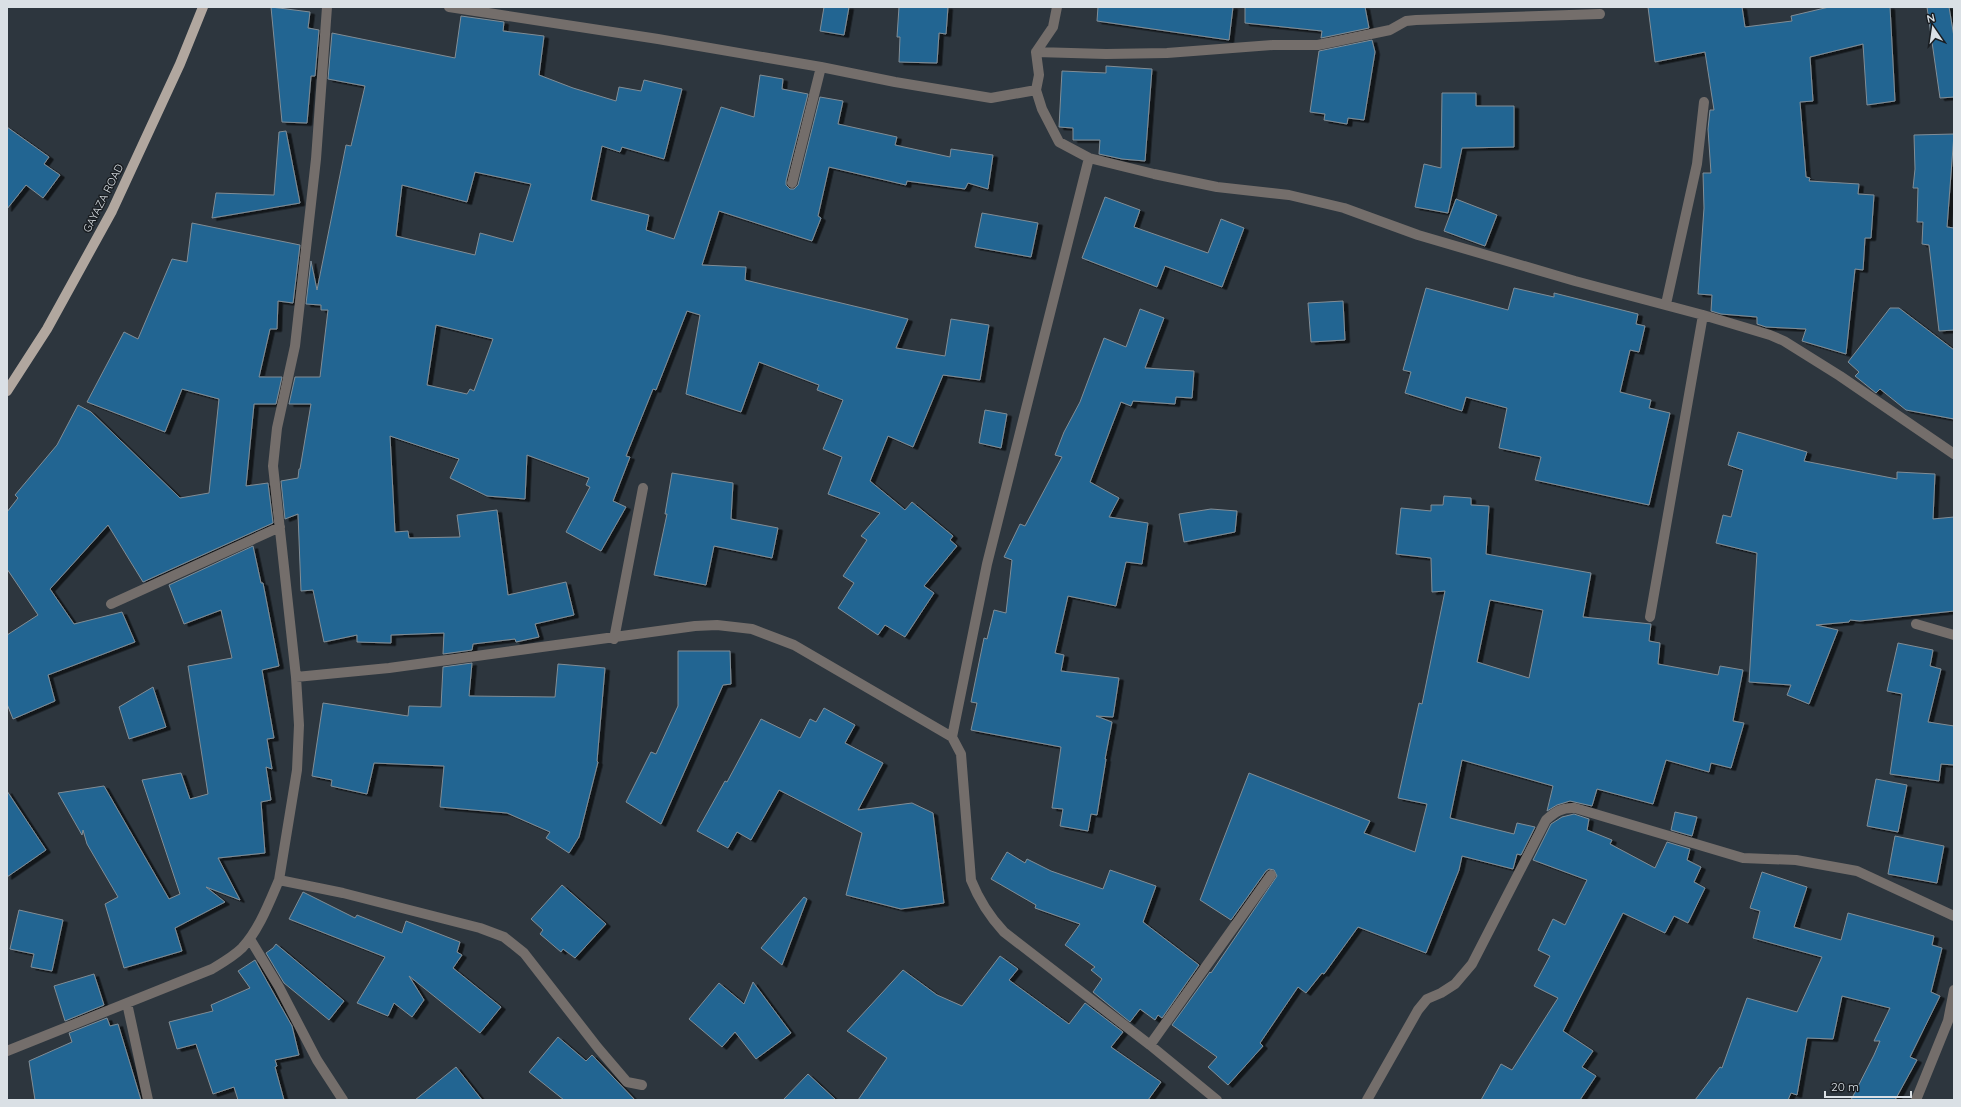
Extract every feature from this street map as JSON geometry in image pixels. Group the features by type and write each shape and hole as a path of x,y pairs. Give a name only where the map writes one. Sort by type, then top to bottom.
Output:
{"main road":[{"name":"GAYAZA ROAD","path":"7,391 47,329 112,210 180,64 203,7"}],"street":[{"path":"7,1051 212,969 241,949 250,938 279,880 297,770 299,725 296,677 273,466 277,428 296,346 316,159 328,7"},
{"path":"450,7 666,40 991,98 1036,90"},
{"path":"1056,7 1053,27 1036,52 1039,76 1036,90 1042,110 1059,142 1089,158 1203,184 1289,195 1344,208 1433,240 1575,281 1666,304 1749,328 1784,341 1840,376 1954,454"},
{"path":"1036,52 1113,54 1167,53 1273,45 1314,46 1390,30 1406,21 1600,14"},
{"path":"792,183 821,67"},
{"path":"1666,304 1697,164 1704,102"},
{"path":"952,737 987,564 1089,158"},
{"path":"1650,617 1703,315"},
{"path":"614,639 643,488"},
{"path":"111,604 280,528"},
{"path":"1916,624 1954,635"},
{"path":"296,677 390,668 614,639 695,626 722,626 752,630 794,645 952,737 960,754 971,880 978,898 990,917 1004,932 1150,1045 1217,1100"},
{"path":"1367,1100 1418,1010 1427,999 1441,993 1455,984 1472,964 1546,820 1555,812 1566,808 1575,808 1743,858 1796,860 1858,871 1954,916"},
{"path":"1150,1045 1271,875"},
{"path":"279,880 358,897 480,928 504,937 524,952 598,1048 627,1082 642,1085"},
{"path":"250,938 279,987 317,1060 343,1100"},
{"path":"1916,1100 1948,1021 1954,990"},
{"path":"126,1003 148,1100"}],"building":[{"path":"271,7 310,12 308,28 319,30 315,76 311,76 307,123 282,122"},
{"path":"824,7 849,7 844,35 820,31"},
{"path":"899,7 948,7 946,34 939,33 937,63 899,62 900,37 897,37"},
{"path":"1098,7 1233,7 1229,40 1097,21"},
{"path":"1245,7 1365,7 1369,28 1321,38 1322,31 1245,23"},
{"path":"1648,7 1742,7 1745,27 1792,21 1791,16 1829,7 1890,7 1895,101 1867,105 1863,44 1810,57 1813,101 1800,102 1806,177 1810,178 1809,181 1859,184 1858,194 1874,195 1871,238 1865,238 1863,270 1855,269 1846,354 1802,341 1806,329 1766,327 1757,324 1757,317 1721,314 1711,311 1712,295 1698,294 1704,208 1703,173 1711,173 1708,129 1710,110 1714,110 1705,52 1655,62"},
{"path":"1927,7 1949,7 1954,37 1954,97 1940,98"},
{"path":"461,16 504,22 503,31 544,36 539,75 573,88 616,101 619,87 641,91 644,80 682,89 664,159 622,147 620,152 602,146 591,200 649,215 646,230 674,239 721,107 754,117 760,75 783,79 782,89 808,94 786,181 786,185 790,189 794,189 798,185 820,97 843,101 838,124 897,137 895,145 950,157 951,149 993,155 988,189 968,183 965,189 907,181 906,185 829,167 818,216 821,218 812,241 719,211 702,265 746,267 745,280 908,319 896,348 945,356 951,319 989,325 980,380 943,375 913,447 888,436 870,481 905,510 912,502 953,536 950,540 957,546 924,586 934,593 905,637 885,625 878,635 838,608 854,583 843,576 867,540 861,536 880,513 828,494 842,457 823,449 843,400 817,390 819,385 759,362 741,412 686,394 700,315 687,311 656,390 653,389 626,456 630,457 613,501 626,507 601,551 566,532 590,487 586,485 589,478 527,455 525,499 487,496 450,478 459,459 390,436 395,532 408,531 409,538 460,537 457,515 497,510 508,595 566,582 574,615 535,624 539,637 516,642 515,639 473,644 472,650 443,654 444,633 391,635 391,643 357,642 357,635 324,642 313,590 301,591 298,514 285,519 281,481 298,478 311,404 289,404 295,377 320,377 328,310 321,310 321,305 306,304 311,261 317,290 346,145 351,146 365,86 328,79 332,33 455,58","holes":["475,172 531,184 513,242 480,233 475,255 396,236 402,185 467,202","436,325 493,339 474,391 470,389 467,394 427,385"]},
{"path":"1372,40 1375,52 1364,120 1348,118 1347,124 1324,120 1325,114 1310,112 1319,51"},
{"path":"1106,66 1152,69 1145,161 1122,159 1099,154 1100,140 1073,140 1073,128 1059,127 1062,71 1106,73"},
{"path":"1442,93 1476,93 1476,106 1514,106 1514,147 1462,148 1448,213 1415,207 1424,164 1441,168"},
{"path":"7,127 49,157 44,164 60,175 43,198 26,185 7,209"},
{"path":"286,131 300,203 212,218 216,193 274,195 279,132"},
{"path":"1954,134 1947,227 1954,228 1954,330 1939,331 1929,245 1922,244 1923,222 1917,222 1918,188 1913,188 1915,169 1914,135"},
{"path":"1105,197 1140,210 1134,227 1208,253 1221,219 1244,228 1222,287 1165,266 1157,287 1082,258"},
{"path":"1456,199 1497,215 1485,246 1444,231"},
{"path":"982,213 1038,223 1031,257 975,247"},
{"path":"192,223 300,245 293,303 278,301 277,329 270,329 259,377 282,377 276,404 254,404 246,486 268,483 273,523 143,582 108,525 50,589 74,624 122,612 135,642 48,675 55,701 13,719 7,704 7,635 38,615 7,569 7,512 18,498 15,495 57,445 78,405 91,412 180,498 209,493 219,399 182,389 165,432 87,402 124,332 138,339 172,259 187,262"},
{"path":"1426,288 1508,310 1514,288 1554,297 1554,293 1638,314 1636,324 1645,326 1639,352 1630,350 1620,392 1651,400 1649,408 1670,413 1649,505 1535,480 1541,457 1499,448 1507,408 1466,397 1462,411 1405,393 1411,372 1403,370"},
{"path":"1343,301 1345,340 1311,342 1308,303"},
{"path":"1890,308 1899,308 1954,350 1954,419 1906,410 1880,389 1876,393 1855,376 1859,372 1848,362"},
{"path":"1140,309 1164,318 1145,368 1194,371 1192,398 1176,397 1175,404 1133,401 1131,406 1121,402 1090,482 1119,498 1109,517 1148,523 1142,564 1126,562 1116,606 1068,596 1055,653 1064,655 1061,671 1119,678 1113,717 1096,716 1112,722 1097,815 1091,814 1088,831 1060,826 1063,809 1052,808 1061,747 971,730 977,703 971,702 984,638 987,639 994,610 1006,613 1012,560 1004,557 1020,524 1025,526 1062,457 1055,455 1064,432 1080,402 1104,338 1126,347"},
{"path":"985,410 1007,414 1001,448 979,443"},
{"path":"1738,432 1807,452 1804,461 1897,479 1897,472 1935,474 1933,519 1954,517 1954,611 1860,621 1850,620 1849,622 1816,625 1838,630 1809,704 1787,695 1791,685 1749,682 1757,553 1716,543 1723,515 1731,517 1743,470 1728,465"},
{"path":"672,473 733,483 731,519 778,528 772,558 714,546 706,585 654,575 667,514 665,514"},
{"path":"1444,496 1471,498 1471,505 1489,506 1486,554 1591,573 1583,617 1651,624 1649,641 1660,643 1658,664 1718,675 1720,666 1743,670 1733,721 1744,723 1731,768 1711,763 1709,772 1666,760 1653,804 1597,789 1592,806 1570,801 1557,805 1547,811 1553,786 1462,760 1450,818 1514,834 1517,823 1535,827 1521,855 1517,854 1513,869 1462,856 1459,870 1426,953 1358,927 1324,974 1322,973 1306,993 1298,987 1260,1043 1263,1046 1228,1085 1208,1067 1217,1057 1172,1025 1210,972 1211,973 1277,876 1274,870 1269,869 1266,871 1231,920 1200,900 1249,773 1370,821 1364,833 1415,852 1427,804 1398,798 1419,703 1422,704 1445,591 1432,592 1431,558 1396,554 1401,508 1431,511 1431,505 1443,505","holes":["1490,600 1543,610 1529,678 1477,662"]},
{"path":"1211,509 1237,511 1235,532 1184,542 1179,514"},
{"path":"253,546 261,583 263,583 279,666 262,670 274,738 267,739 272,769 266,767 271,800 261,802 265,853 218,858 240,900 206,887 225,902 175,928 182,951 124,968 105,904 118,897 87,844 83,830 82,835 58,793 104,786 169,899 180,894 142,780 181,773 190,799 208,794 188,666 232,658 221,610 184,624 169,585"},
{"path":"1898,643 1933,650 1930,666 1941,669 1928,722 1954,726 1954,765 1941,764 1939,781 1890,774 1902,694 1887,691"},
{"path":"678,651 730,651 731,684 723,685 661,824 626,802 651,752 656,754 678,706"},
{"path":"472,663 469,696 555,697 558,664 605,668 598,762 579,837 569,853 546,838 550,832 507,813 440,807 444,766 374,763 367,794 331,786 332,780 312,776 323,703 408,716 409,706 441,707 443,667"},
{"path":"153,687 166,727 129,739 119,707"},
{"path":"824,708 855,725 845,743 883,763 858,810 912,803 933,813 944,903 901,909 846,895 862,833 779,790 751,840 737,832 728,848 697,831 725,781 727,782 761,719 800,738 810,719 816,722"},
{"path":"1876,779 1907,785 1898,832 1867,826"},
{"path":"7,791 46,850 7,877"},
{"path":"1675,812 1697,817 1692,836 1671,830"},
{"path":"1574,814 1589,819 1587,830 1612,840 1610,844 1655,868 1667,842 1690,849 1687,860 1701,867 1694,882 1705,888 1688,923 1674,916 1665,933 1623,913 1563,1031 1593,1051 1582,1067 1596,1076 1580,1100 1481,1100 1501,1064 1512,1070 1558,998 1534,986 1550,956 1538,950 1553,919 1565,925 1587,880 1533,860 1551,824 1562,817"},
{"path":"1895,836 1944,846 1937,883 1888,874"},
{"path":"1007,852 1025,863 1027,859 1051,871 1103,889 1110,870 1156,886 1143,922 1199,965 1162,1018 1158,1015 1155,1020 1140,1009 1130,1022 1093,992 1102,979 1091,970 1095,967 1065,945 1080,924 1035,908 1036,905 991,879"},
{"path":"1762,872 1807,887 1794,927 1841,940 1848,913 1934,936 1932,945 1942,948 1931,992 1940,996 1910,1057 1917,1060 1895,1100 1851,1100 1880,1041 1874,1041 1890,1008 1842,996 1833,1039 1807,1038 1797,1095 1791,1093 1788,1100 1695,1100 1720,1067 1722,1068 1747,998 1797,1012 1822,957 1753,938 1760,911 1750,908"},
{"path":"562,885 606,924 575,958 563,949 561,952 540,934 543,930 531,919"},
{"path":"303,892 355,918 357,915 402,933 406,921 460,942 457,952 462,955 453,968 501,1007 480,1033 409,976 424,1000 412,1017 394,1003 388,1016 357,1003 385,957 289,919"},
{"path":"804,897 807,899 782,965 761,948"},
{"path":"19,910 63,920 52,971 31,967 34,954 10,949"},
{"path":"276,944 344,1001 329,1020 284,983 266,953"},
{"path":"1000,956 1018,969 1009,980 1069,1024 1085,1003 1123,1032 1111,1047 1161,1082 1148,1100 858,1100 887,1058 847,1031 903,970 937,995 962,1006"},
{"path":"255,960 292,1026 299,1055 275,1060 277,1066 275,1067 284,1100 238,1100 234,1087 213,1094 196,1044 177,1049 169,1022 213,1011 211,1005 250,988 238,971"},
{"path":"94,974 104,1005 65,1021 54,986"},
{"path":"753,982 791,1033 756,1059 735,1032 722,1047 689,1019 719,983 744,1004"},
{"path":"107,1018 110,1026 118,1024 141,1100 35,1100 29,1061 72,1042 69,1033"},
{"path":"558,1037 586,1061 592,1055 635,1100 564,1100 529,1072"},
{"path":"456,1067 482,1100 415,1100"},
{"path":"808,1074 836,1100 783,1100"}]}
